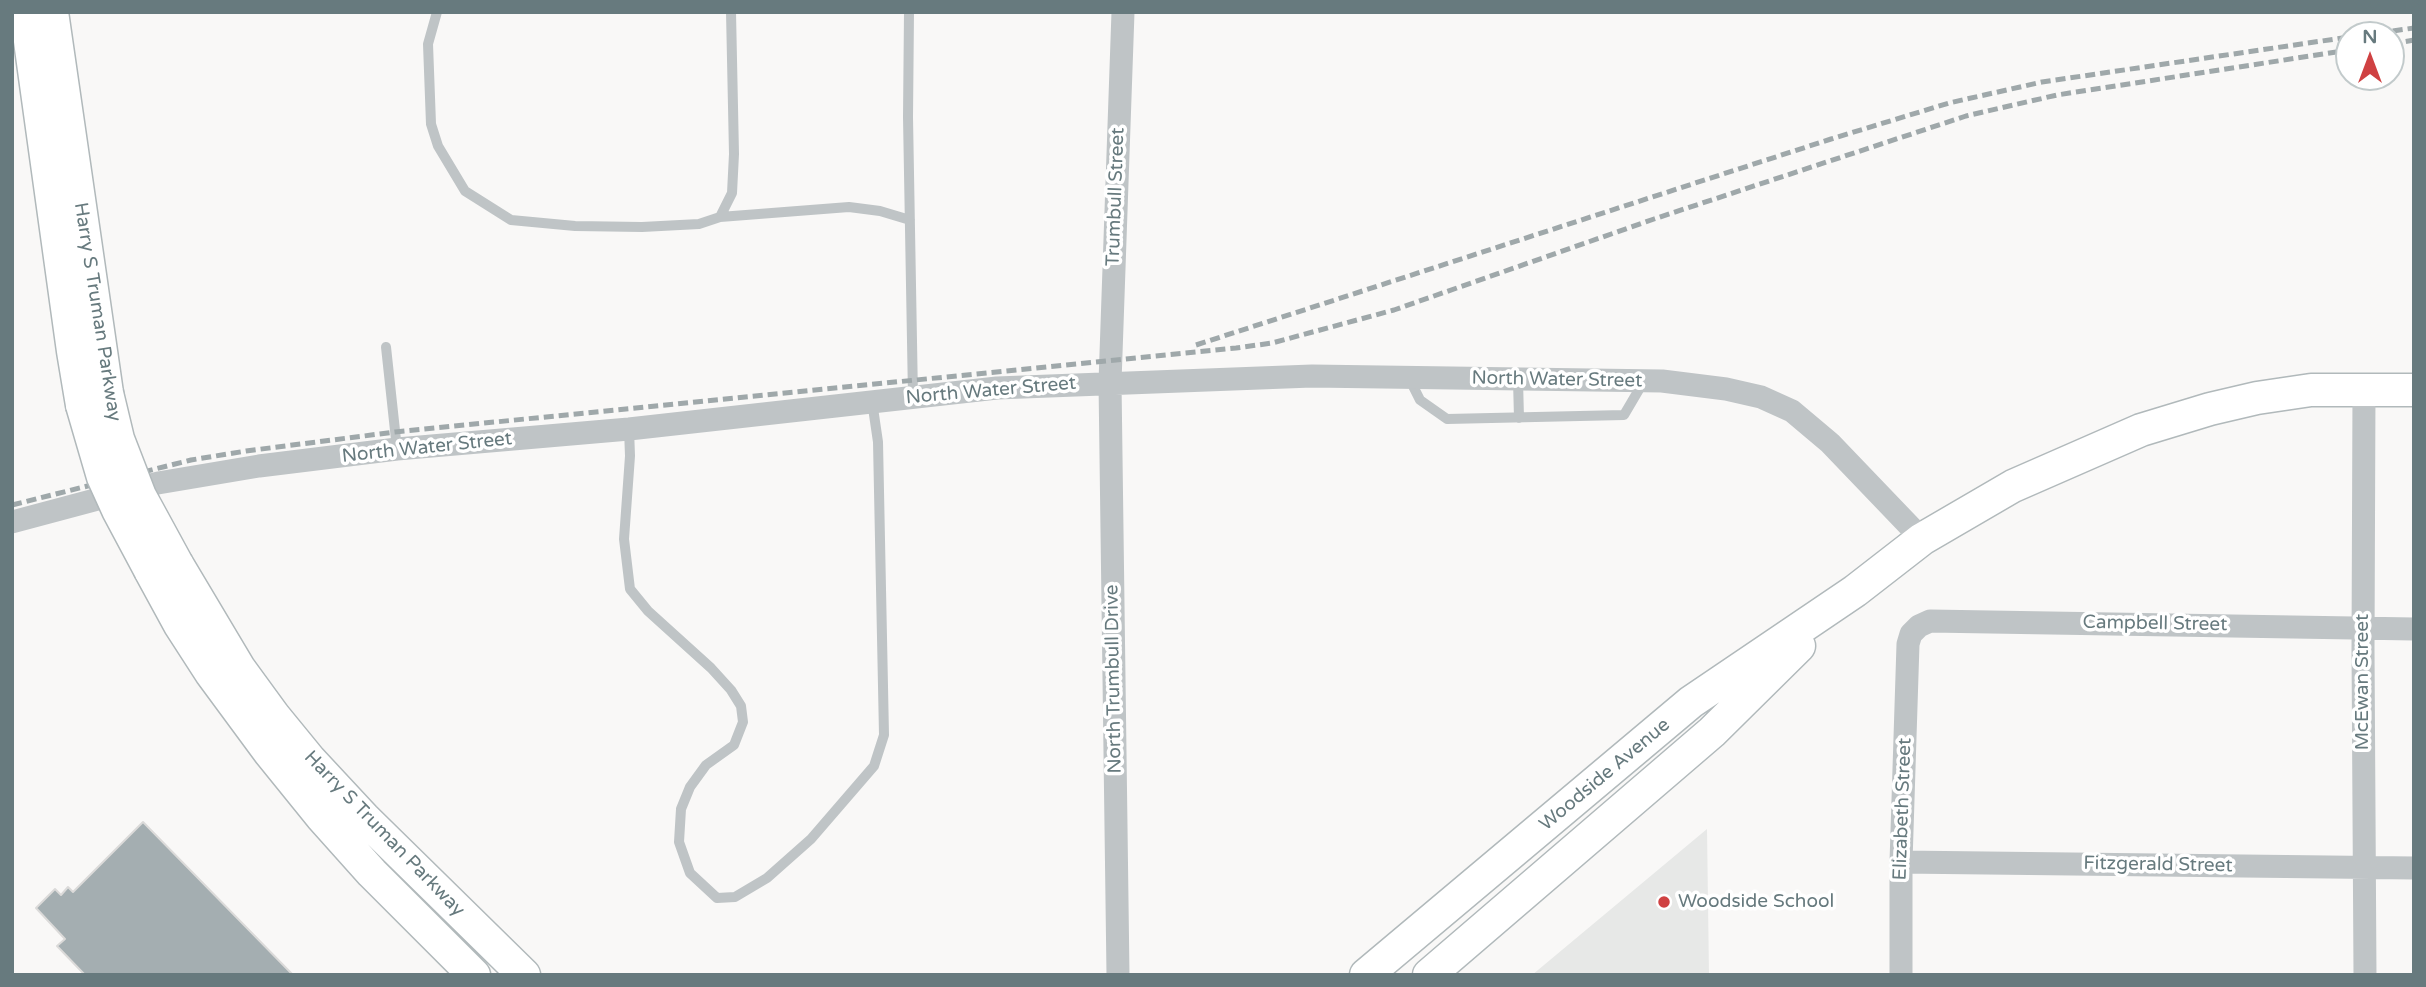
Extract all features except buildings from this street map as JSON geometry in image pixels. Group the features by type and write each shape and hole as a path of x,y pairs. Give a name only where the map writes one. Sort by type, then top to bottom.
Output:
{"main road":[{"name":"Harry S Truman Parkway","path":"26,12 73,351 95,399 118,439 141,496 163,567 211,673 321,816 474,975"},
{"name":"Harry S Truman Parkway","path":"52,12 95,399"},
{"name":"Woodside Avenue","path":"1366,975 1691,702 1855,591 1922,539 2013,486 2096,448 2170,421 2258,398 2312,390 2364,389"},
{"path":"2364,389 2414,390"},
{"name":"Harry S Truman Parkway","path":"163,567 310,760 364,818 524,975"},
{"name":"Woodside Avenue","path":"1429,975 1712,732 1855,591"}],"street":[{"name":"Trumbull Street","path":"1110,382 1123,12"},
{"name":"North Water Street","path":"12,522 158,483 258,466 397,449 629,429 997,388 1312,376 1644,381 1726,389 1760,397 1792,411 1830,443 1922,539"},
{"name":"North Trumbull Drive","path":"1110,382 1118,975"},
{"name":"McEwan Street","path":"2364,389 2365,975"},
{"name":"Campbell Street","path":"1908,643 1911,634 1919,626 1930,621 2414,629"},
{"name":"Elizabeth Street","path":"1901,975 1901,862 1908,643"},
{"name":"Fitzgerald Street","path":"1901,862 2414,868"}],"lane":[{"path":"437,12 428,44 431,124 438,146 465,191 511,220 575,226 642,227 699,224 720,217 849,207 880,211 910,220"},
{"path":"720,217 732,193 733,180 731,12"},
{"path":"909,12 913,397"},
{"path":"386,347 397,449"},
{"path":"1409,378 1420,400 1447,419 1624,415 1644,381"},
{"path":"1518,380 1519,418"},
{"path":"629,429 630,456 624,540 630,589 648,611 732,690 741,706 743,722 734,745 706,765 690,787 681,809 679,842 690,873 717,898 735,897 767,878 811,839 874,766 884,735 878,442 872,401"}],"shaded area":[{"name":"Woodside School","path":"1707,829 1709,975 1532,975"}],"railway":[{"path":"2405,29 2414,28"},
{"path":"1196,345 1949,103 2042,82 2335,39"},
{"path":"2405,42 2414,40"},
{"path":"12,505 191,460 246,451 395,432 1272,343 1394,310 1654,219 1966,116 2057,95 2335,52"}],"place":[{"name":"Woodside School","path":"1664,902"}]}
